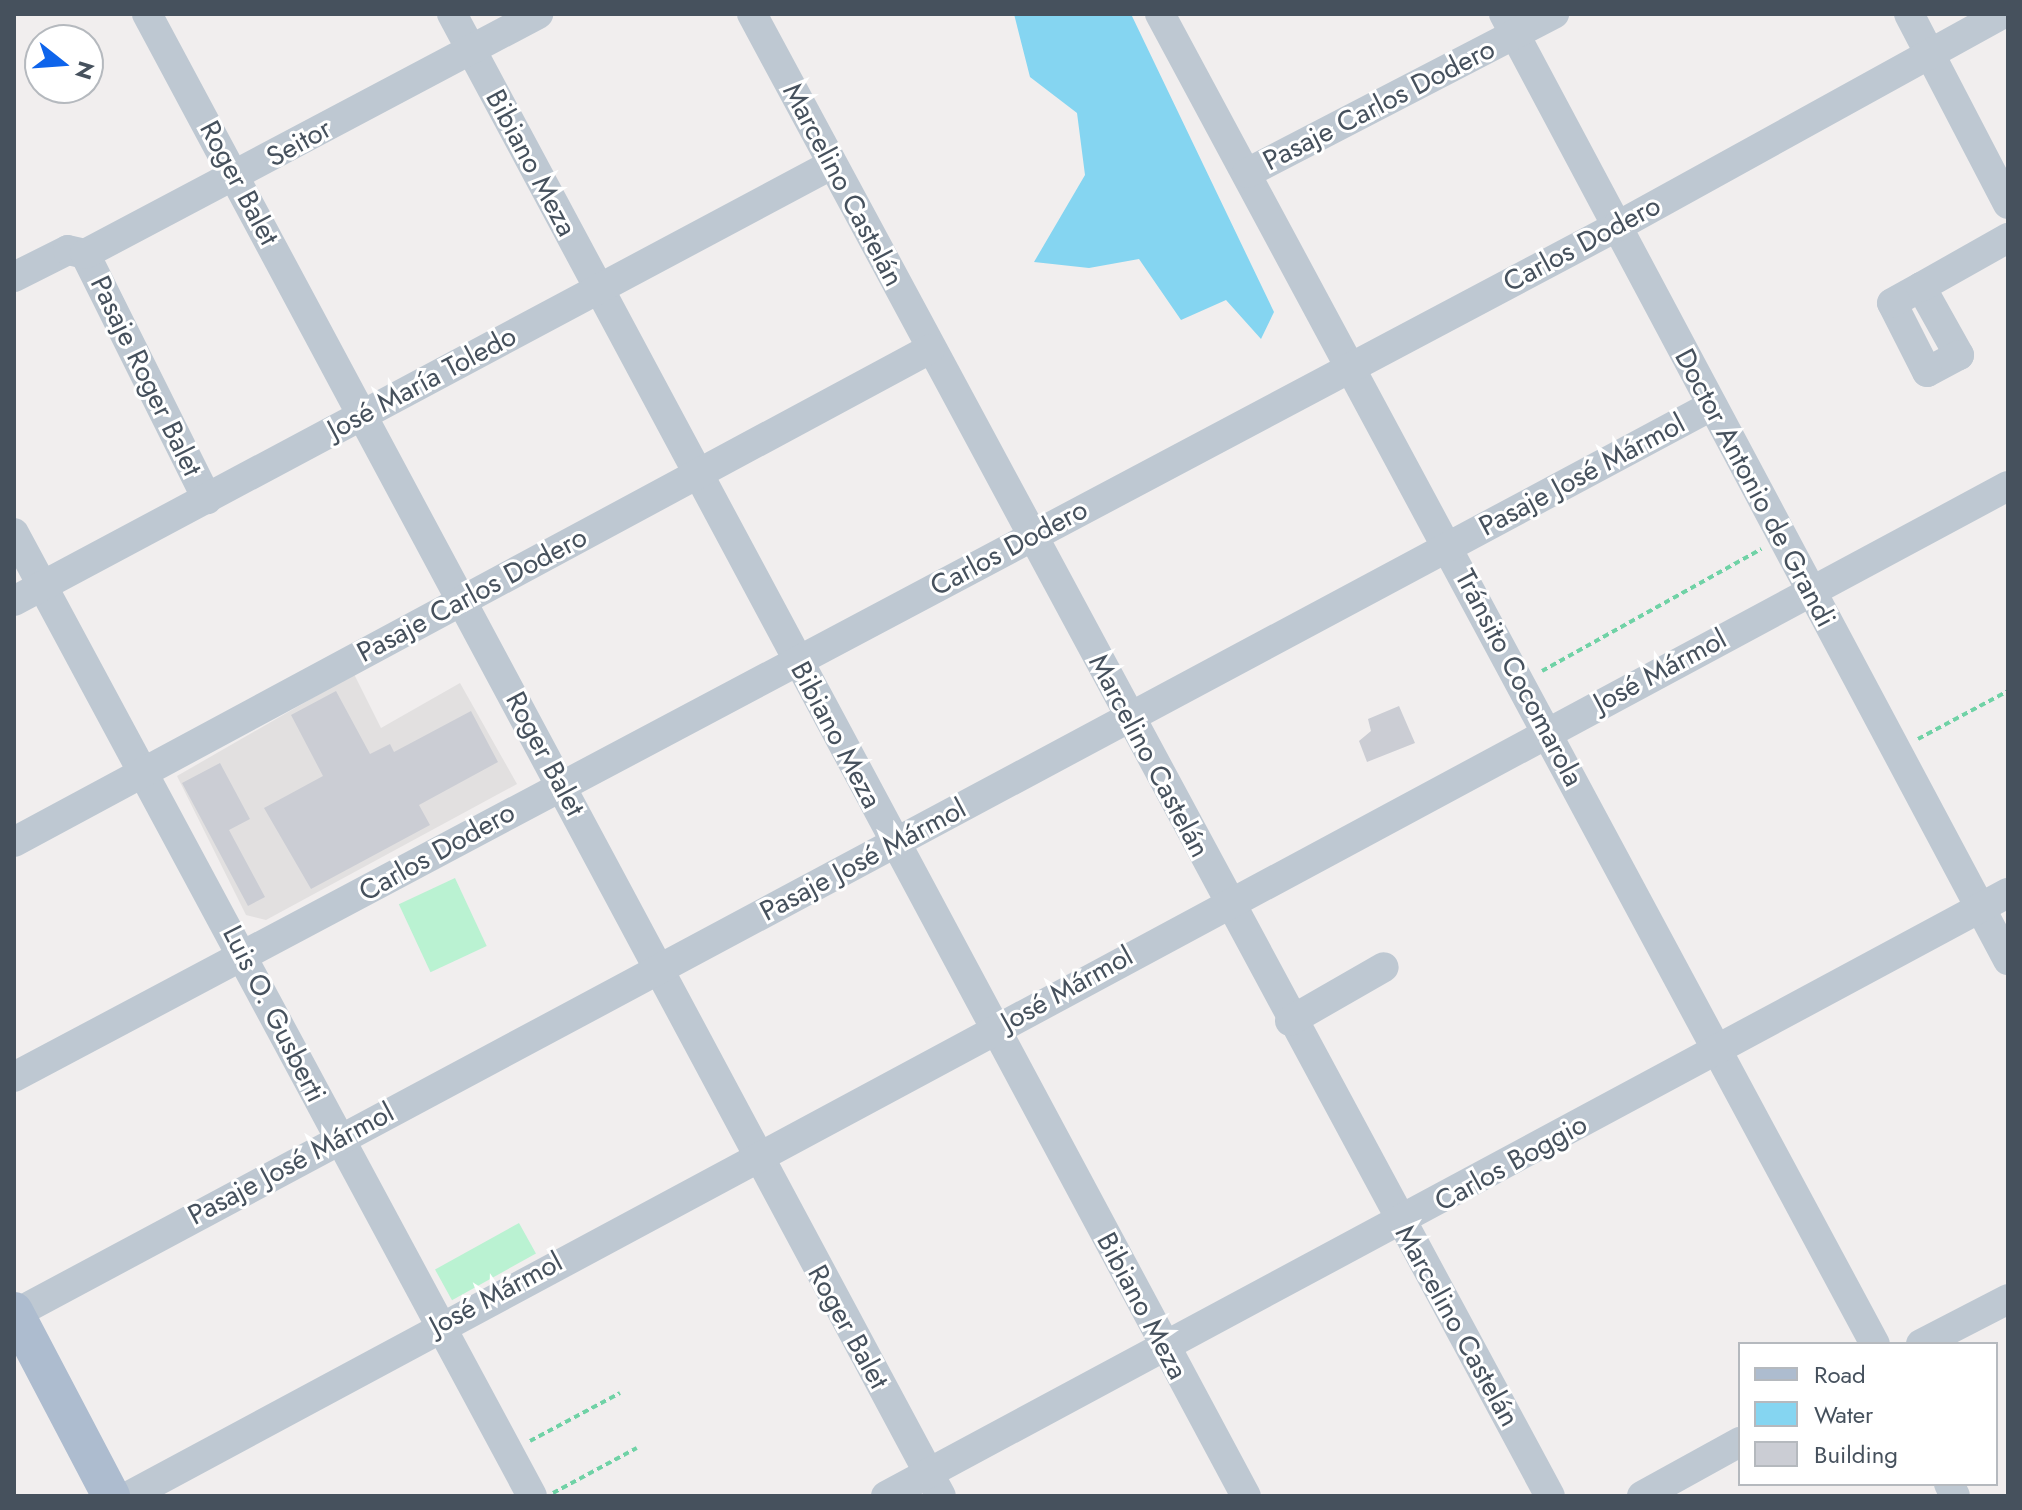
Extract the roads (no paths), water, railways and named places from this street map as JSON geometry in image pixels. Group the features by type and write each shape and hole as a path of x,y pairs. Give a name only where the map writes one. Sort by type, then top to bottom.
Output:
{"main road":[{"path":"15,1312 111,1496"}],"street":[{"name":"Roger Balet","path":"147,14 237,177 460,600 562,784 754,1156 935,1485"},
{"name":"Bibiano Meza","path":"452,14 1162,1345 1246,1496"},
{"name":"Seitor","path":"14,277 68,250 85,254 237,177 538,14"},
{"name":"Marcelino Castelán","path":"752,14 1225,902 1550,1496"},
{"name":"Tránsito Cocomarola","path":"1160,14 1355,366 1874,1342"},
{"name":"Pasaje Carlos Dodero","path":"1247,173 1510,24 1554,14"},
{"path":"1909,14 2008,204"},
{"name":"Carlos Dodero","path":"14,1077 1618,226 2002,14"},
{"name":"Doctor Antonio de Grandi","path":"1510,24 2008,960"},
{"name":"José María Toledo","path":"14,601 831,165"},
{"path":"1921,287 2008,238"},
{"name":"Pasaje Roger Balet","path":"85,254 207,499"},
{"name":"Pasaje Carlos Dodero","path":"14,842 930,349"},
{"name":"Pasaje José Mármol","path":"15,1312 1711,406"},
{"name":"José Mármol","path":"129,1496 438,1325 2008,486"},
{"name":"Luis O. Gusberti","path":"14,533 246,956 438,1325 532,1496"},
{"name":"Carlos Boggio","path":"886,1496 935,1485 1162,1345 1400,1223 2008,893"},
{"path":"1290,1021 1384,967"},
{"path":"1925,1342 2008,1299"},
{"path":"1642,1496 1738,1443"}],"water":[{"path":"1014,14 1131,14 1274,312 1261,339 1226,300 1181,320 1139,259 1089,268 1034,262 1085,175 1077,113 1030,77"}]}
